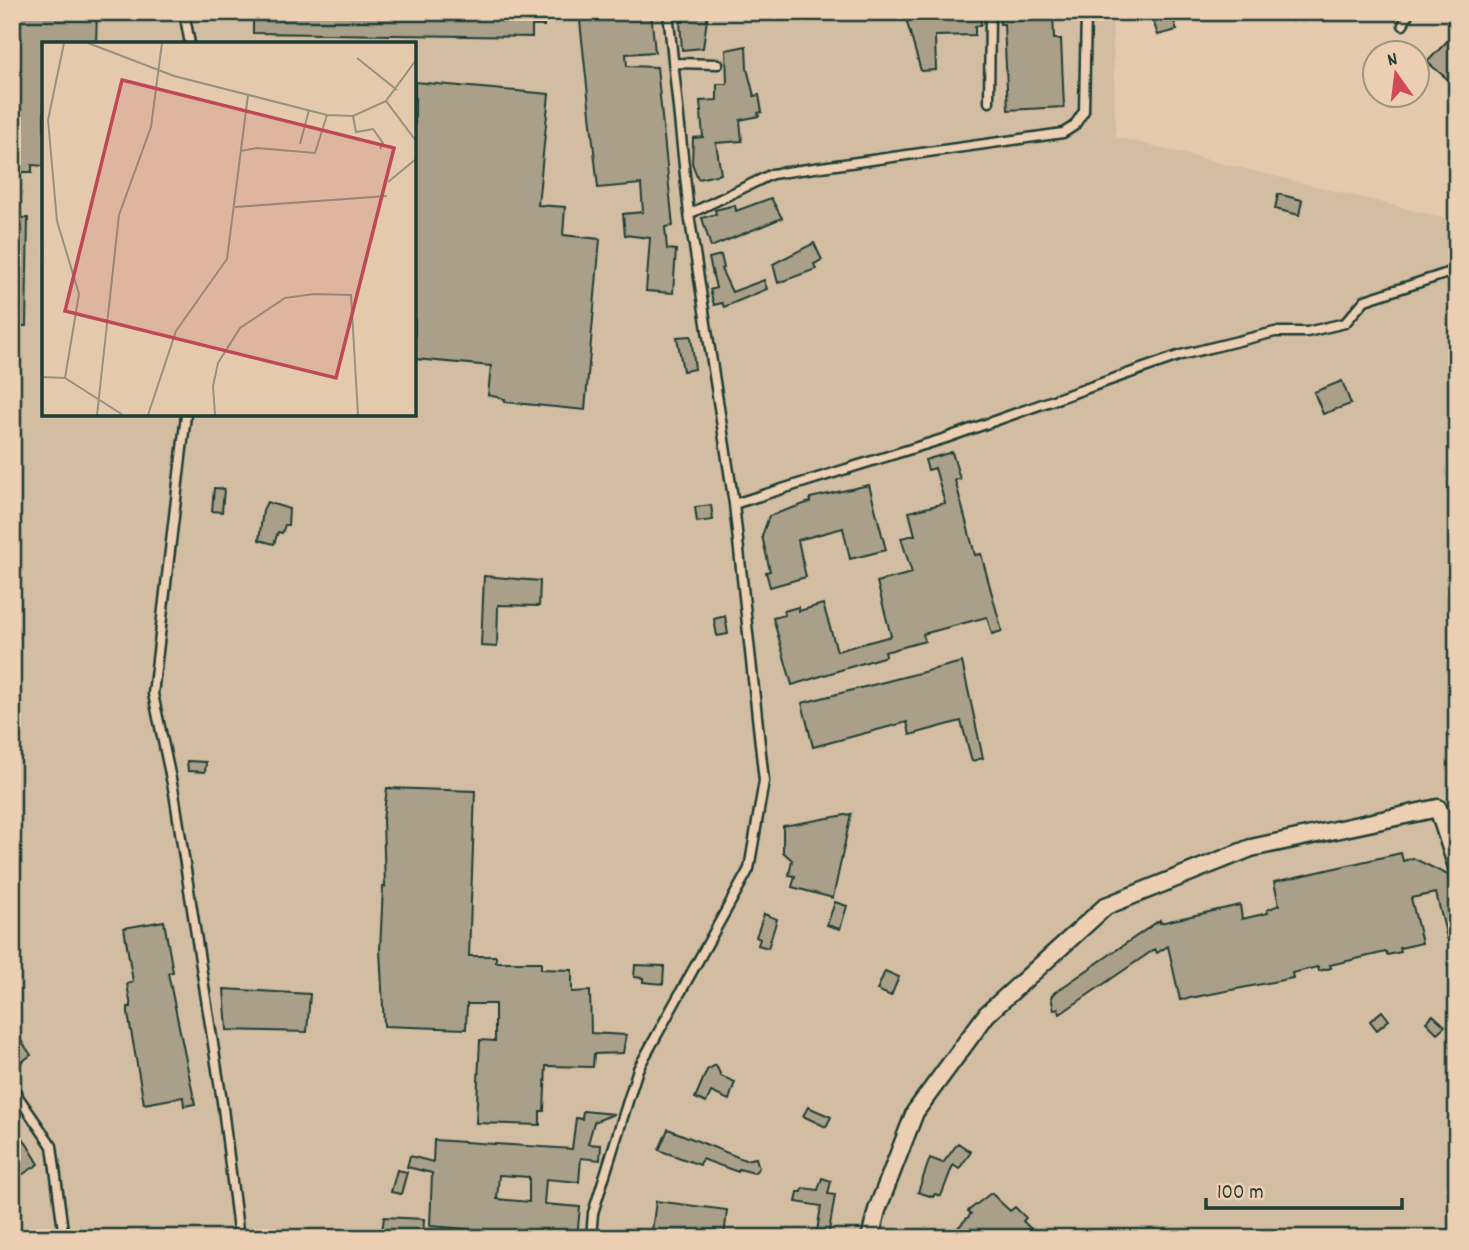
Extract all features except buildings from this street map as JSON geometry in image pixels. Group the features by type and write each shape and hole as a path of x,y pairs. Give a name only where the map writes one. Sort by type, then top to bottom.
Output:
{"street":[{"path":"870,1238 877,1210 915,1112 987,1014 1106,906 1251,848 1438,808 1457,867"}],"lane":[{"path":"184,12 190,42"},
{"path":"592,1238 593,1213 638,1069 749,869 764,781 734,504 690,214 668,12"},
{"path":"989,102 990,12"},
{"path":"690,214 772,174 1063,133 1074,126 1084,111 1086,12"},
{"path":"1403,25 1409,12"},
{"path":"674,64 718,64"},
{"path":"734,504 946,438 1181,355 1275,332 1307,332 1345,323 1365,299 1457,270"},
{"path":"186,416 153,694 174,793 223,1108 240,1238"},
{"path":"12,1088 52,1146 64,1238"}],"shaded area":[{"path":"12,12 1112,12 1116,137 1457,221 1457,1238 12,1238"}]}
